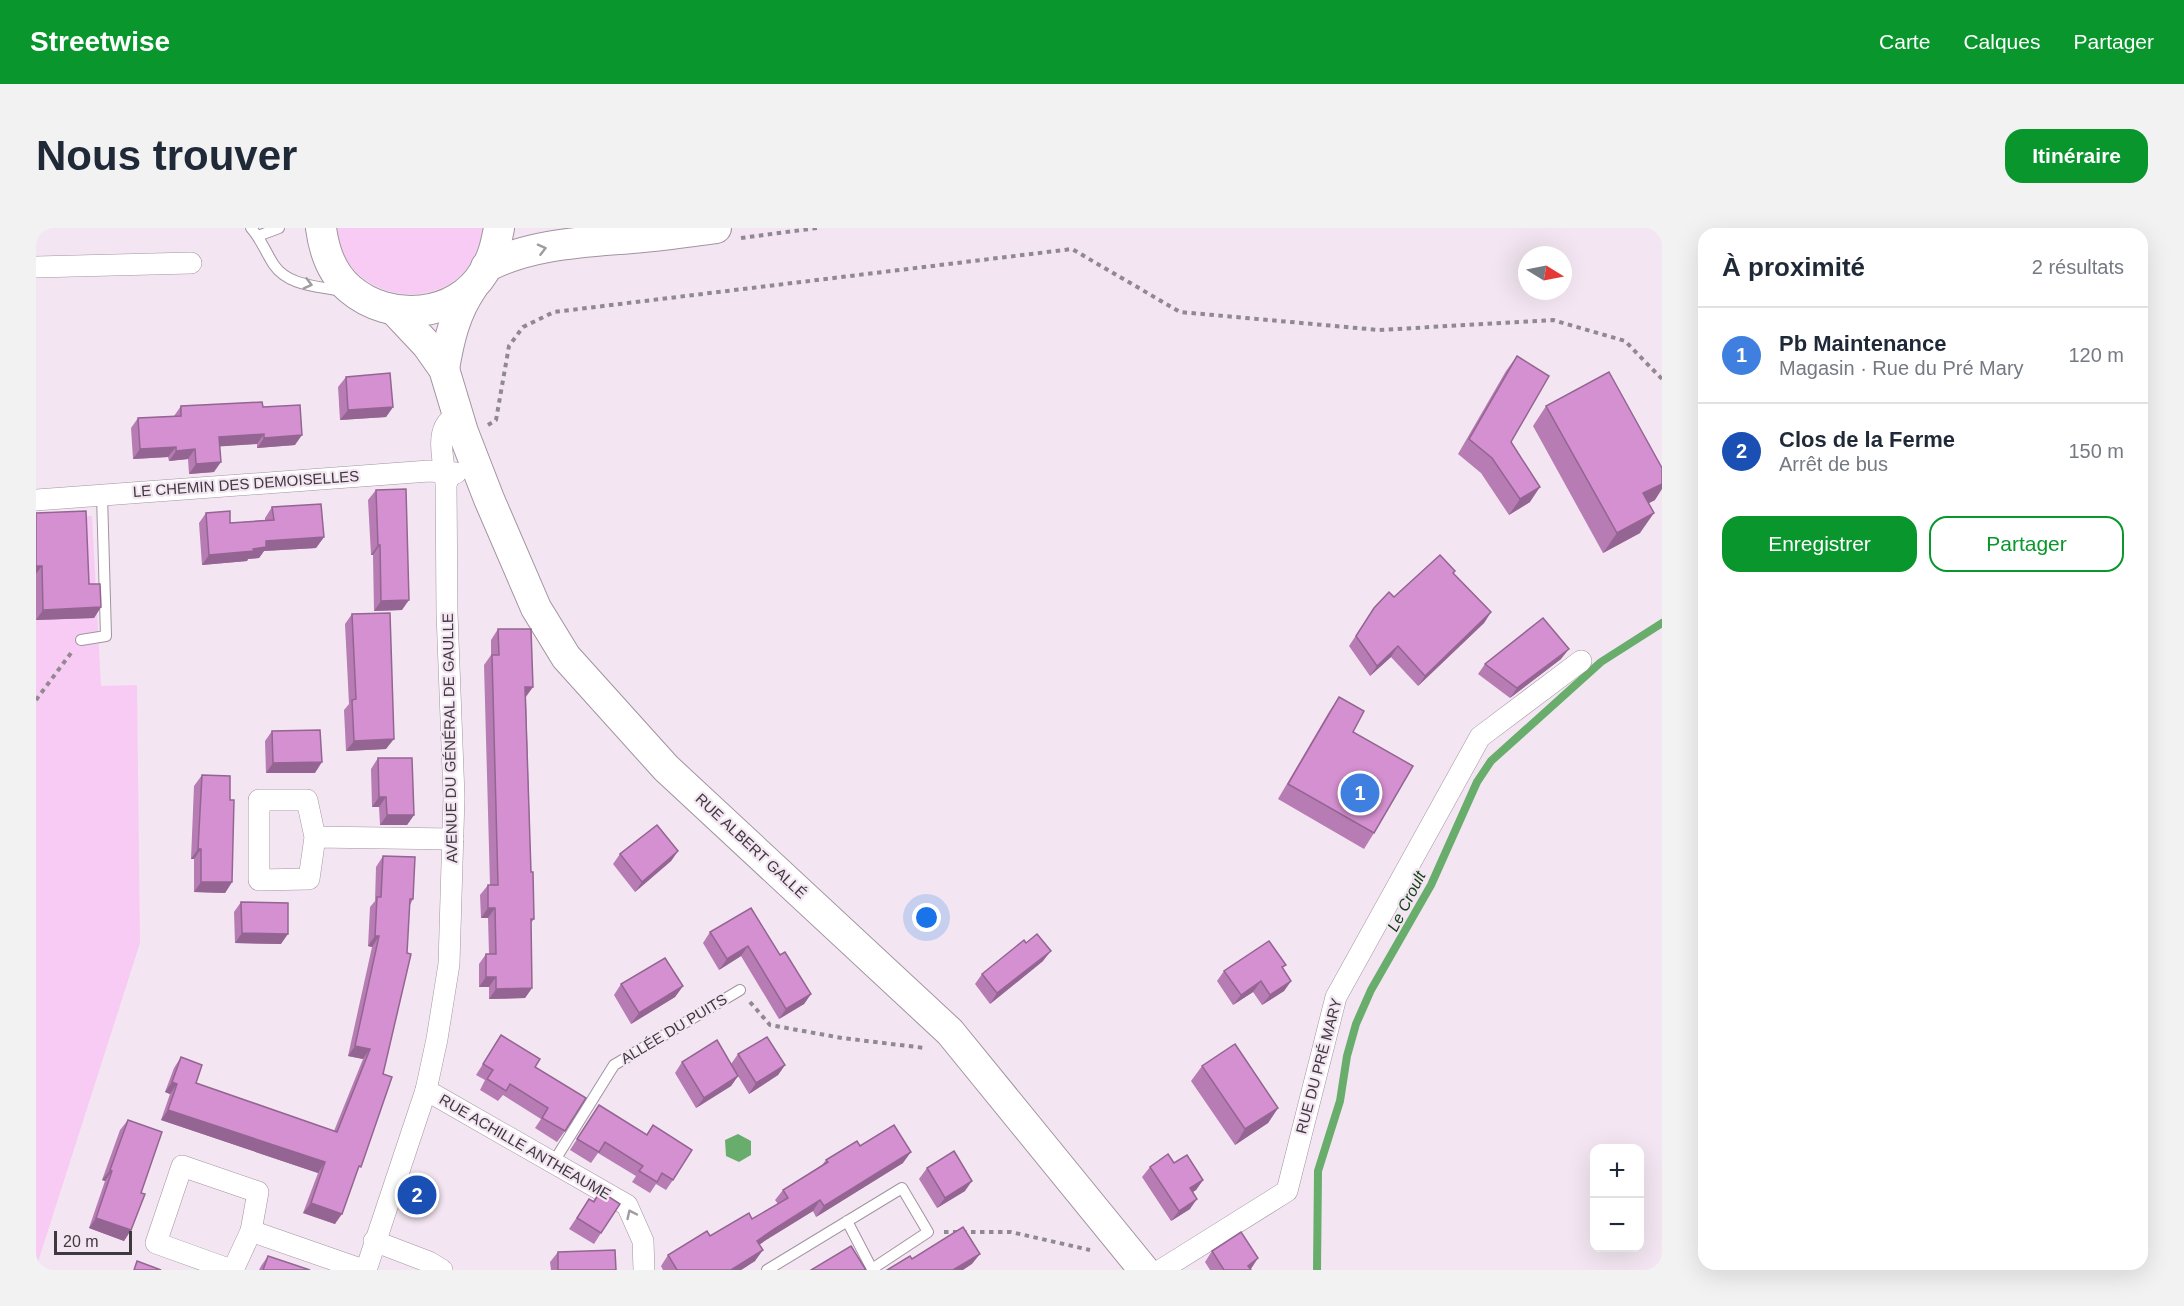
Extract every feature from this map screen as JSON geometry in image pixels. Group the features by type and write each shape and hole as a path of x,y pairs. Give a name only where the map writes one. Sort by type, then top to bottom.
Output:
{"street":[{"path":"321,228 324,246 333,269 350,289 371,303 395,311 421,311 445,305 467,291 481,274 502,259 560,244 716,228"},
{"path":"444,369 454,321 495,249 498,228"},
{"path":"36,267 191,263"},
{"path":"395,311 427,345 444,369"},
{"name":"RUE ALBERT GALLÉ","path":"444,369 457,457 536,608 566,657 666,768 951,1032 1144,1270"},
{"name":"LE CHEMIN DES DEMOISELLES","path":"36,500 457,457"},
{"name":"AVENUE DU GÉNÉRAL DE GAULLE","path":"364,1270 426,1090 449,964 453,839 457,457"},
{"name":"RUE DU PRÉ MARY","path":"1161,1270 1287,1191 1336,997 1480,737 1581,661"},
{"path":"315,837 453,839"},
{"name":"RUE ACHILLE ANTHEAUME","path":"426,1090 627,1205 643,1241 644,1270"},
{"path":"182,1166 258,1192 251,1231 232,1270 156,1243 182,1166"},
{"path":"251,1231 364,1270"},
{"path":"374,1241 429,1262 442,1270"}],"lane":[{"path":"279,228 255,232 276,268 289,278 306,284 361,296"},
{"path":"81,640 106,636 102,495"},
{"name":"ALLÉE DU PUITS","path":"553,1163 614,1065 740,990"},
{"path":"767,1270 847,1221 902,1188 928,1232 872,1269 847,1221"}],"path":[{"path":"457,457 496,420 509,346 523,327 554,312 1072,249 1180,312 1379,330 1553,320 1625,341 1662,379"},
{"path":"36,700 81,640"},
{"path":"740,990 770,1025 842,1038 968,1053"},
{"path":"928,1232 1011,1232 1091,1250"}],"shaded area":[{"path":"336,228 484,228 484,231 472,261 460,276 442,288 423,293 402,294 383,289 365,280 351,266 341,249"},
{"path":"36,516 92,516 101,686 137,685 140,943 36,1268"},
{"path":"738,1134 751,1141 751,1155 739,1162 726,1156 725,1140"}],"building":[{"path":"1517,356 1549,376 1511,442 1540,487 1520,499 1492,458 1469,439"},
{"path":"1609,372 1662,468 1662,484 1643,493 1654,513 1617,533 1546,406"},
{"path":"390,373 393,407 348,410 346,377"},
{"path":"262,402 263,407 300,405 302,435 264,438 264,434 219,437 221,462 196,464 195,449 176,451 176,447 140,449 138,418 181,416 181,406"},
{"path":"406,489 409,600 381,601 376,490"},
{"path":"321,504 324,537 266,541 266,547 253,549 254,551 209,555 206,513 230,511 230,523 274,520 272,507"},
{"path":"86,511 89,584 100,584 101,607 43,610 42,566 36,566 36,513"},
{"path":"1440,555 1455,571 1453,573 1491,612 1425,676 1398,646 1377,666 1356,636 1374,608 1389,592 1394,597"},
{"path":"390,613 394,739 354,741 352,700 356,699 352,614"},
{"path":"1543,618 1569,649 1517,688 1485,664"},
{"path":"498,629 531,629 533,687 525,687 531,872 533,872 532,988 496,989 496,977 486,977 486,954 496,954 495,908 488,908 488,885 498,885 492,655 499,655"},
{"path":"1339,697 1364,711 1353,732 1413,766 1374,833 1288,784"},
{"path":"320,730 322,762 273,763 272,731"},
{"path":"378,758 412,758 414,815 387,815 386,797 379,797"},
{"path":"202,775 230,776 230,800 234,800 232,882 201,882 201,849 198,849"},
{"path":"657,825 678,851 642,882 620,854"},
{"path":"383,856 415,857 407,953 411,954 383,1074 392,1077 342,1214 311,1203 325,1162 168,1110 177,1084 172,1082 181,1057 202,1065 196,1083 337,1132 370,1049 355,1046 379,936 375,936 377,897 381,897"},
{"path":"241,902 288,903 288,934 242,933"},
{"path":"751,908 780,955 785,952 811,994 786,1009 748,946 727,959 710,932"},
{"path":"1037,934 1051,951 997,993 982,974 1024,940 1026,943"},
{"path":"1269,941 1286,965 1282,967 1291,981 1270,995 1261,981 1241,995 1224,971"},
{"path":"665,958 683,986 639,1013 621,984"},
{"path":"501,1035 540,1059 535,1067 586,1098 565,1131 542,1118 548,1108 510,1084 506,1091 487,1079 493,1070 483,1064"},
{"path":"767,1037 785,1065 756,1083 738,1054"},
{"path":"717,1040 738,1076 704,1098 682,1062"},
{"path":"1235,1044 1278,1108 1245,1129 1202,1066"},
{"path":"599,1105 647,1135 653,1125 692,1150 673,1180 662,1173 657,1182 639,1171 643,1166 605,1142 599,1152 577,1139"},
{"path":"128,1120 162,1132 141,1193 145,1194 131,1230 96,1218"},
{"path":"894,1125 911,1152 824,1206 820,1200 774,1229 757,1241 763,1250 731,1270 677,1270 668,1255 707,1231 710,1236 749,1213 752,1219 788,1198 783,1190 828,1162 826,1160 857,1141 860,1146"},
{"path":"954,1151 972,1181 945,1198 927,1168"},
{"path":"1168,1154 1174,1163 1187,1155 1203,1180 1190,1188 1197,1199 1179,1211 1150,1167"},
{"path":"600,1191 620,1204 601,1233 577,1218 589,1199 594,1202"},
{"path":"963,1227 980,1254 953,1270 887,1270 910,1256 912,1259"},
{"path":"1241,1232 1258,1258 1248,1266 1251,1270 1224,1270 1212,1251"},
{"path":"851,1246 866,1270 811,1270"},
{"path":"615,1250 616,1270 558,1270 558,1252"},
{"path":"268,1256 310,1270 263,1270"},
{"path":"137,1261 161,1270 134,1270"}],"waterway":[{"name":"Le Croult","path":"1317,1270 1318,1171 1340,1101 1347,1056 1356,1024 1371,990 1431,885 1477,782 1491,761 1601,662 1662,623"}],"place":[{"name":"Pb Maintenance","path":"1360,793"},
{"name":"Clos de la Ferme","path":"417,1195"}]}
